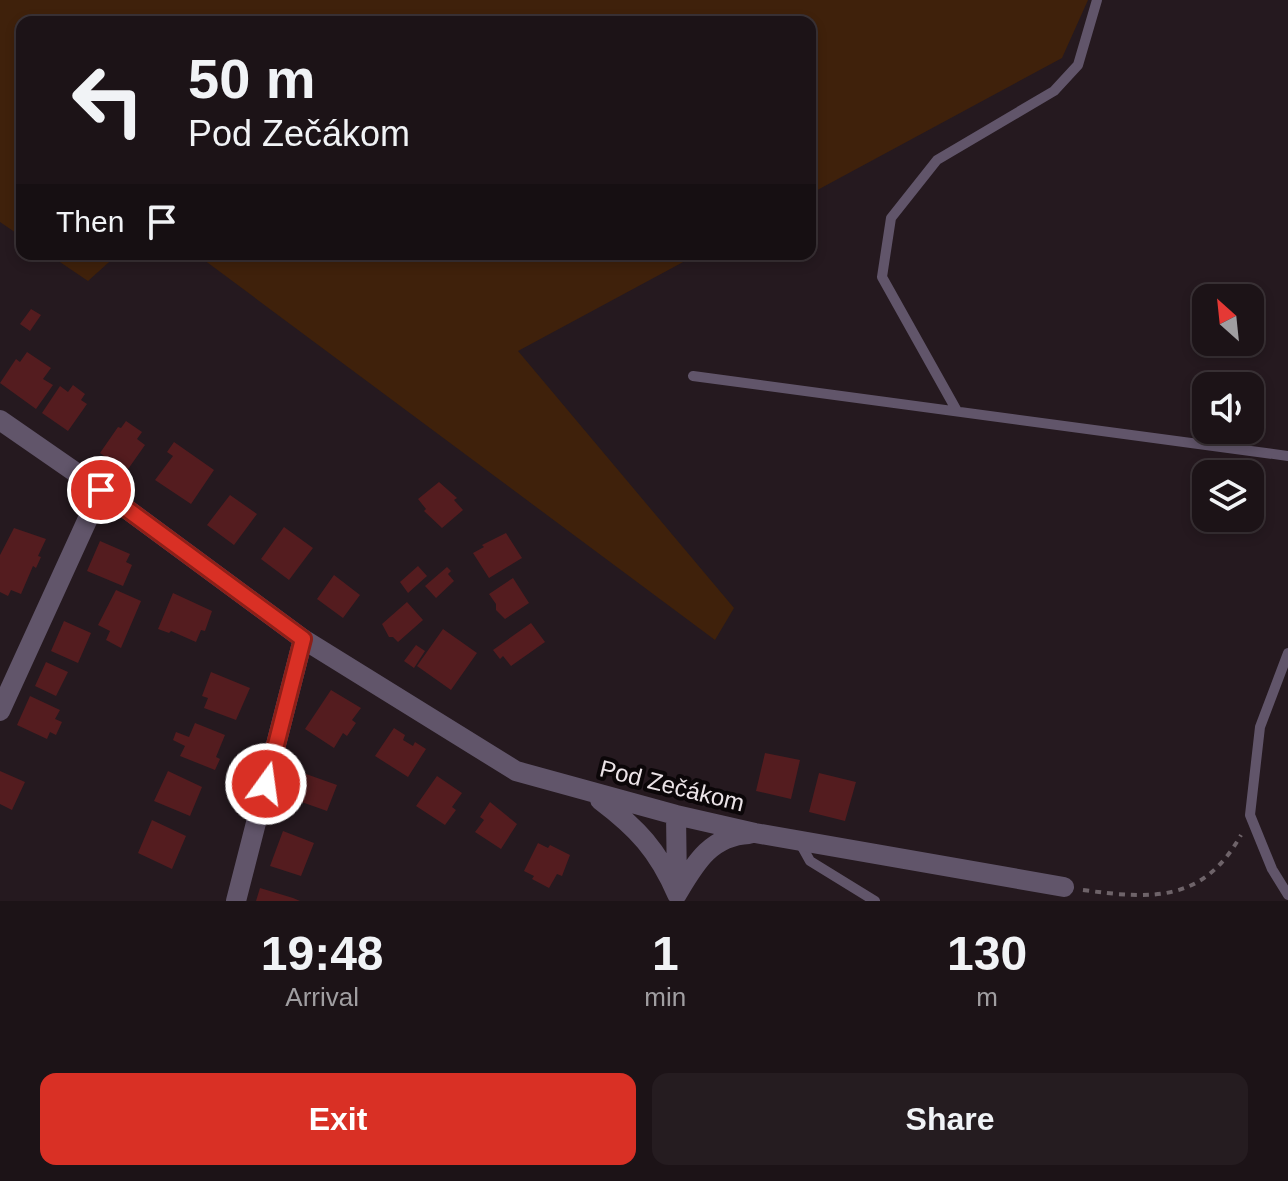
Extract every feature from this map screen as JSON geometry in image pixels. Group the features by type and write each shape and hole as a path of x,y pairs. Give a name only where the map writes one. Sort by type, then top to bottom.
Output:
{"street":[{"name":"Pod Zečákom","path":"0,420 101,490 303,639 516,771 676,815 800,843 1064,887"},
{"path":"0,711 101,490"},
{"path":"236,901 303,639"},
{"path":"592,793 628,821 650,844 666,868 677,898"},
{"path":"676,815 677,898"},
{"path":"677,898 697,860 710,847 738,834 755,833"}],"lane":[{"path":"957,411 882,277 891,218 937,160 1054,91 1078,65 1097,0"},
{"path":"693,376 1288,456"},
{"path":"1288,653 1260,727 1250,815 1272,869 1288,895"},
{"path":"800,843 810,861 875,901"}],"path":[{"path":"1064,887 1138,898 1173,897 1197,890 1229,860 1250,815"}],"shaded area":[{"path":"0,0 1088,0 1062,58 816,191 816,16 16,16 16,233 0,222"},
{"path":"57,260 111,260 88,281"},
{"path":"204,260 687,260 518,351 734,608 715,640"}],"building":[{"path":"31,309 41,315 30,331 20,324"},
{"path":"27,352 51,368 43,379 53,385 36,409 0,383 16,359 20,362"},
{"path":"73,385 85,394 81,400 87,404 68,431 42,413 60,386 68,392"},
{"path":"126,421 142,432 137,439 145,445 126,472 100,453 118,427 121,428"},
{"path":"174,442 214,470 191,504 155,480 173,456 167,452"},
{"path":"439,482 457,498 454,500 463,510 442,528 424,511 426,509 418,499"},
{"path":"230,495 257,514 234,545 207,525"},
{"path":"284,527 313,548 289,580 261,559"},
{"path":"14,528 46,539 36,568 33,566 21,594 11,590 8,596 0,592 0,555"},
{"path":"506,533 522,558 489,578 473,553"},
{"path":"100,541 130,554 126,562 132,565 123,586 87,571"},
{"path":"418,566 427,576 408,593 400,582"},
{"path":"447,567 454,581 436,598 425,586"},
{"path":"334,575 360,595 343,618 317,599"},
{"path":"513,578 529,603 505,619 496,610 496,604 489,594"},
{"path":"116,590 141,601 121,648 106,640 110,631 98,625"},
{"path":"173,593 212,611 205,631 201,630 196,642 158,629"},
{"path":"407,602 423,620 398,642 389,637 382,624"},
{"path":"64,621 91,633 78,663 51,651"},
{"path":"531,623 545,642 511,666 503,656 500,659 493,650"},
{"path":"443,629 477,653 451,690 417,666"},
{"path":"416,645 425,651 414,668 404,661"},
{"path":"46,662 68,672 56,696 35,686"},
{"path":"211,672 250,688 236,720 204,708 208,698 202,696"},
{"path":"331,690 361,708 352,720 356,723 347,736 343,733 334,748 305,729"},
{"path":"30,696 60,710 55,719 62,722 56,735 50,732 47,739 17,725"},
{"path":"195,723 225,735 216,757 220,759 215,770 180,756 185,746 173,740 176,732 189,737"},
{"path":"394,728 405,735 403,740 413,746 415,742 426,749 408,777 375,756"},
{"path":"765,753 800,760 791,799 756,791"},
{"path":"0,771 25,782 12,810 0,804"},
{"path":"168,771 202,787 190,816 154,801"},
{"path":"819,773 856,782 845,821 809,812"},
{"path":"306,774 337,785 327,811 296,800"},
{"path":"437,776 462,793 452,807 456,810 445,825 416,806"},
{"path":"490,802 517,824 501,849 475,832 484,820 480,817"},
{"path":"152,820 186,836 172,869 138,853"},
{"path":"283,831 314,843 301,876 270,866"},
{"path":"538,843 570,855 562,876 557,874 549,888 524,871"},
{"path":"260,888 293,898 300,901 256,901"}],"route":[{"path":"101,490 303,639 266,784"}]}
